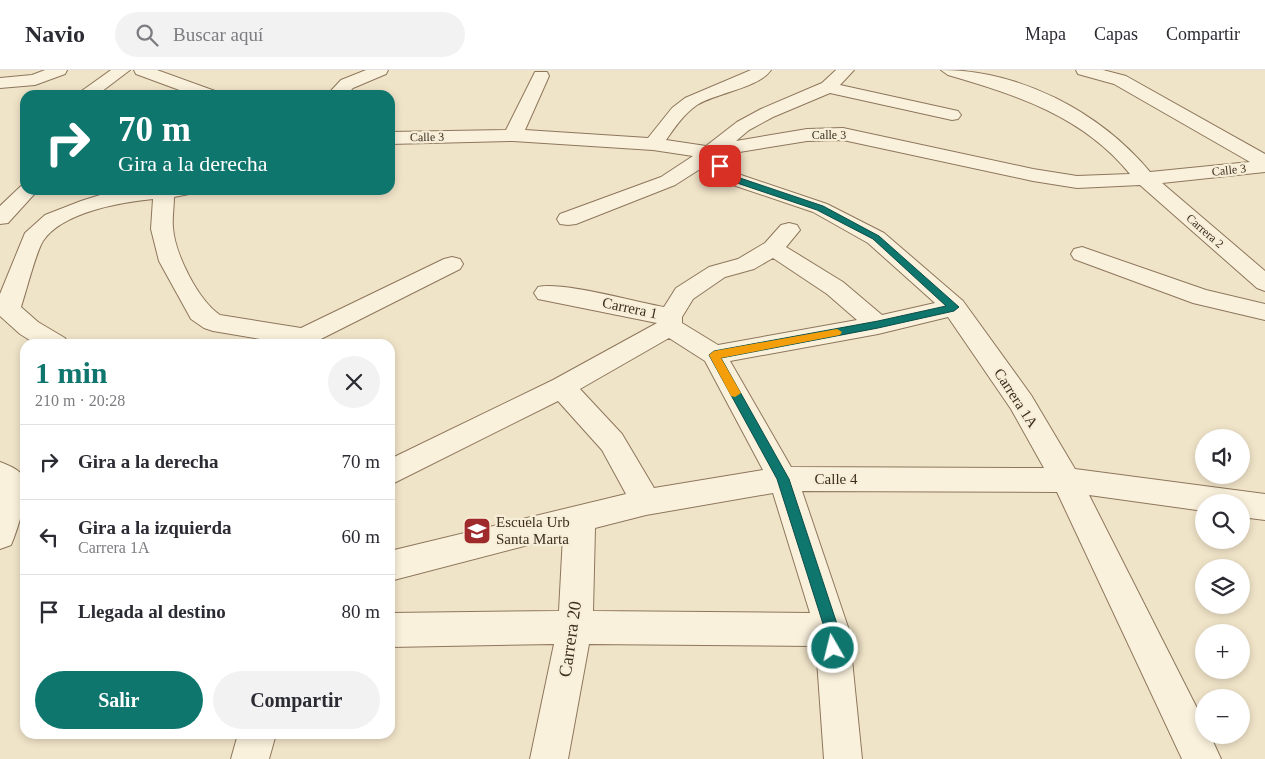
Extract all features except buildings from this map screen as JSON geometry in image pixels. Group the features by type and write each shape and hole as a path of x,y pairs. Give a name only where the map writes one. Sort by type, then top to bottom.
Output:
{"street":[{"path":"0,83 35,80 58,70"},
{"path":"92,90 122,70"},
{"path":"142,70 196,90"},
{"path":"341,90 347,84 380,70"},
{"path":"653,144 682,108 710,92 754,76 763,70"},
{"path":"568,219 668,181 691,167 707,152 743,126 767,113 828,87 846,70"},
{"name":"Carrera 2","path":"949,70 1017,90 1060,108 1092,126 1131,160 1145,179 1265,283"},
{"path":"1084,70 1120,80 1265,162"},
{"path":"1120,80 1132,72 1142,70"},
{"path":"513,135 541,76"},
{"path":"828,87 952,115"},
{"name":"Calle 3","path":"395,138 513,135 653,144 707,152 807,134 843,134 1033,175 1077,182 1145,179 1265,166"},
{"name":"Carrera 1A","path":"707,152 734,179 820,208 876,238 954,307 1021,402 1066,480 1202,759"},
{"path":"0,218 23,195"},
{"path":"48,339 29,328 4,306 33,238 53,220 88,205 117,196 128,195"},
{"path":"172,195 162,229 170,261 200,313 213,322 291,339"},
{"path":"395,470 562,386 670,322 684,294 717,272 746,264 773,248 789,230"},
{"path":"773,248 834,288 878,324"},
{"path":"1082,254 1201,297 1265,312"},
{"path":"298,339 452,264"},
{"name":"Carrera 1","path":"546,294 590,300 670,322 714,355 783,479 832,630 843,759"},
{"path":"714,355 878,324 954,307"},
{"path":"562,386 612,442 646,502"},
{"name":"Calle 4","path":"395,565 646,502 783,479 1066,480 1195,497"},
{"path":"0,535 9,481"},
{"path":"1250,506 1265,508"},
{"name":"Carrera 20","path":"549,759 575,627 580,518"},
{"path":"395,630 575,627 832,630"},
{"path":"250,759 256,739"}],"slow traffic":[{"path":"735,393 714,355 837,332"}],"place":[{"name":"Escuela Urb Santa Marta","path":"477,531"}],"route":[{"path":"720,166 734,179 820,208 876,238 954,307 878,324 714,355 783,479 832,630 833,648"}]}
